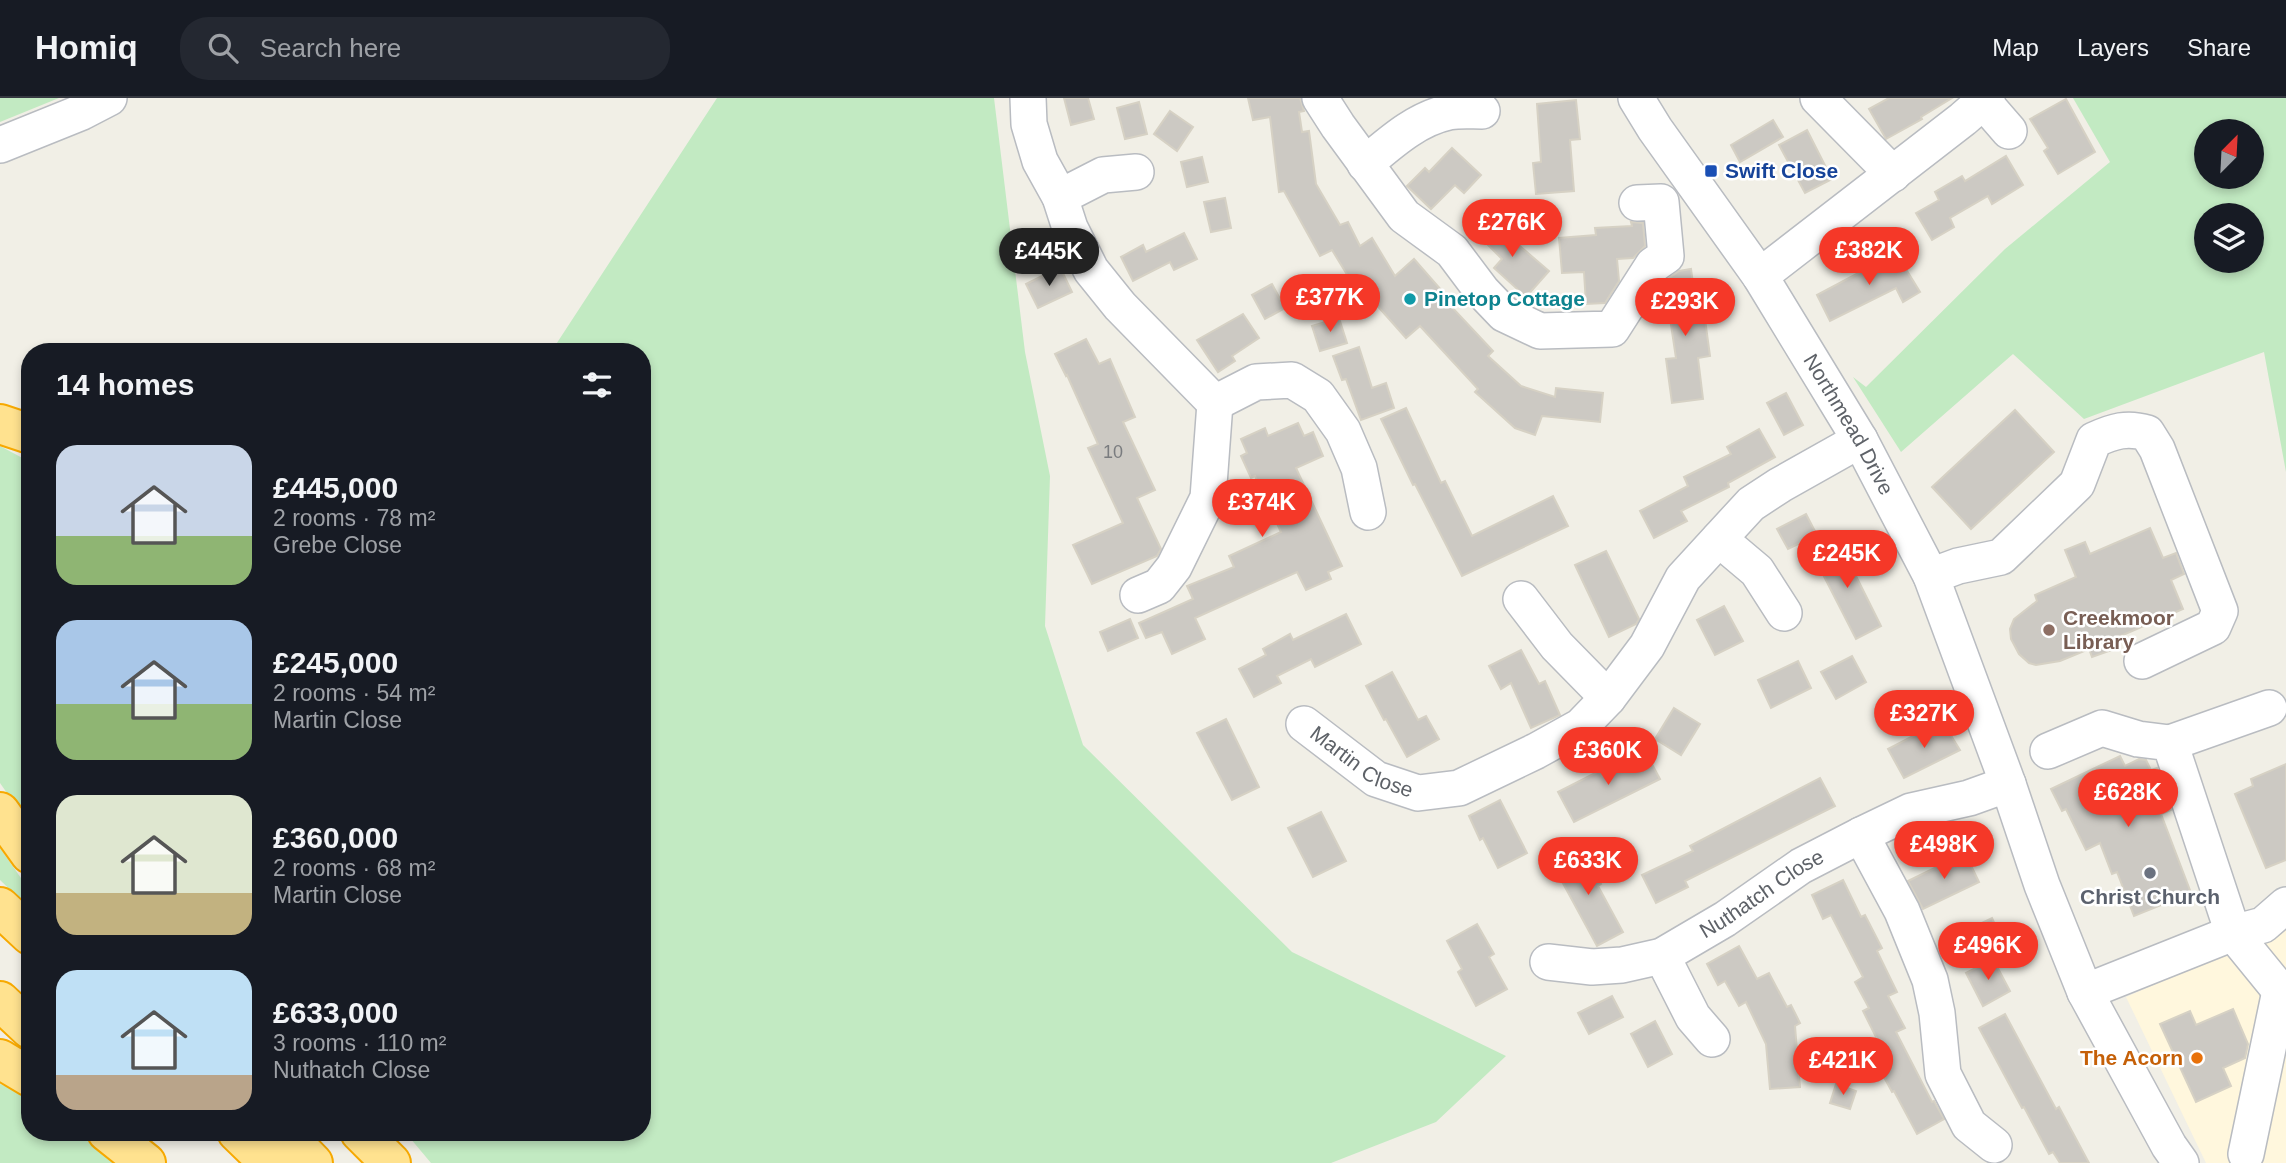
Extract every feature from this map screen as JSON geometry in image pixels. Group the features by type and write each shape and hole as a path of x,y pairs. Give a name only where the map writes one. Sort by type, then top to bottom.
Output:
{"highway":[{"path":"0,424 21,431"},
{"path":"0,812 21,841"},
{"path":"0,907 21,927"},
{"path":"0,1001 21,1021"},
{"path":"0,1059 21,1072"},
{"path":"118,1141 146,1163"},
{"path":"147,1141 170,1163"},
{"path":"246,1141 269,1163"},
{"path":"292,1141 313,1163"},
{"path":"369,1141 391,1163"}],"street":[{"path":"0,145 82,112 109,98"},
{"path":"1028,98 1029,124 1041,161 1091,270 1120,306 1215,403 1209,498 1174,567 1159,586 1138,595"},
{"path":"1320,98 1404,216 1451,251 1504,314 1540,331 1612,329 1653,265 1665,256 1661,202 1637,203"},
{"name":"Northmead Drive","path":"1636,98 1655,130 1760,276 1860,440 1931,576 2008,784 2042,885 2085,992 2181,1163"},
{"path":"1818,98 1892,174"},
{"path":"1760,276 1985,100 2009,131"},
{"path":"1365,164 1403,133 1426,120 1449,112 1482,111"},
{"path":"1059,197 1103,175 1136,172"},
{"path":"1215,403 1256,382 1292,380 1318,396 1343,431 1359,468 1368,512"},
{"path":"1931,576 1958,566 2001,557 2077,484 2094,440 2131,428 2147,433 2157,449 2220,611 2213,626 2142,661"},
{"name":"Martin Close","path":"1304,724 1376,779 1418,793 1460,788 1536,751 1581,726 1608,698 1647,646 1683,579 1751,504 1860,440"},
{"path":"1719,539 1757,571 1784,613"},
{"path":"1521,599 1557,646 1608,698"},
{"path":"2048,751 2102,729 2171,743 2269,708"},
{"path":"2171,743 2233,933 2283,994 2246,1154"},
{"name":"Nuthatch Close","path":"1548,962 1592,967 1622,965 1662,956 1726,919 1801,866 1861,835 1912,811 1969,798 2008,784"},
{"path":"1861,835 1902,911 1930,980 1944,1074 1969,1125 1994,1145"},
{"path":"2085,992 2233,933 2263,925 2286,905"},
{"path":"1662,956 1693,1017 1712,1039"}],"shaded area":[{"path":"2286,918 2286,1163 2206,1163 2126,997 2234,950"}],"green space":[{"path":"0,98 59,98 0,122"},
{"path":"717,98 994,98 1025,352 1050,476 1045,626 1083,745 1292,952 1506,1056 1436,1122 1331,1163 431,1163 413,1141 651,1141 651,343 557,343"},
{"path":"2073,98 2286,98 2286,472 2264,352 2084,419 2013,354 1901,452 1853,377 1866,387 2005,249 2110,162"},
{"path":"0,446 21,457 21,813 0,783"},
{"path":"0,848 21,878 21,900 0,880"},
{"path":"0,1084 21,1092 21,1141 93,1141 124,1163 0,1163"}],"building":[{"path":"1064,98 1088,98 1094,119 1071,125"},
{"path":"1248,98 1300,98 1304,111 1299,112 1302,132 1309,131 1316,184 1340,225 1348,222 1360,246 1372,238 1395,276 1414,259 1450,300 1447,302 1493,351 1488,356 1521,386 1555,397 1556,388 1603,393 1600,422 1542,416 1535,435 1515,428 1475,392 1478,389 1420,326 1406,338 1358,284 1354,286 1332,250 1320,256 1284,191 1279,192 1270,117 1253,120"},
{"path":"1889,98 1952,98 1886,139 1869,109"},
{"path":"2066,99 2095,152 2058,174 2044,151 2048,148 2030,119"},
{"path":"1576,100 1580,139 1570,140 1574,191 1536,194 1533,163 1541,162 1537,104"},
{"path":"1139,102 1147,134 1125,139 1117,108"},
{"path":"1170,111 1193,127 1177,151 1154,134"},
{"path":"1773,120 1783,137 1740,162 1731,145"},
{"path":"1807,130 1832,179 1805,193 1779,145"},
{"path":"1452,148 1481,175 1464,193 1455,185 1431,209 1407,186 1425,168 1429,172"},
{"path":"2006,156 2023,185 1992,204 1988,196 1950,218 1954,227 1932,240 1916,213 1939,200 1935,192 1962,176 1965,181"},
{"path":"1202,157 1208,182 1187,187 1181,162"},
{"path":"1225,198 1231,228 1211,232 1204,202"},
{"path":"1487,218 1549,271 1526,297 1494,268 1502,259 1474,231"},
{"path":"1631,222 1643,223 1645,246 1633,258 1617,259 1619,281 1605,303 1586,304 1584,272 1562,273 1559,238 1596,235 1595,228 1632,226"},
{"path":"1184,233 1197,259 1174,270 1170,262 1133,281 1121,257 1143,245 1146,252"},
{"path":"1896,253 1920,292 1903,302 1896,288 1830,321 1817,295"},
{"path":"1060,267 1072,292 1038,308 1026,284"},
{"path":"1691,269 1697,313 1704,312 1710,356 1698,358 1703,399 1672,403 1666,359 1676,358 1670,318 1666,319 1662,288 1668,279 1679,271"},
{"path":"1272,284 1285,308 1265,319 1252,295"},
{"path":"1243,314 1259,338 1232,356 1235,361 1218,372 1197,340"},
{"path":"1339,318 1347,343 1320,351 1312,326"},
{"path":"1086,339 1099,364 1110,359 1135,417 1123,422 1155,490 1137,498 1161,549 1157,556 1092,584 1073,545 1123,523 1088,448 1098,444 1055,354"},
{"path":"1359,347 1372,388 1386,383 1394,408 1361,420 1346,379 1342,380 1333,356"},
{"path":"1786,393 1803,425 1784,435 1767,403"},
{"path":"1406,408 1441,483 1445,481 1472,536 1553,496 1568,526 1462,576 1381,419"},
{"path":"2015,410 2054,452 1971,529 1932,487"},
{"path":"1298,423 1304,436 1313,432 1323,456 1296,468 1342,566 1328,572 1331,579 1306,590 1297,572 1195,618 1205,639 1172,654 1162,632 1146,638 1139,623 1193,599 1187,586 1234,567 1229,556 1281,532 1255,476 1251,478 1241,456 1247,453 1241,439 1265,428 1268,436"},
{"path":"1759,429 1775,457 1728,483 1729,487 1681,511 1687,521 1654,538 1640,511 1688,486 1684,477 1731,454 1727,447"},
{"path":"1806,514 1817,535 1788,549 1777,529"},
{"path":"2150,528 2163,558 2176,553 2184,574 2171,580 2183,609 2109,641 2112,650 2092,657 2089,649 2060,661 2036,665 2029,663 2019,654 2011,639 2010,629 2014,619 2037,601 2035,595 2076,577 2065,550 2085,542 2090,554"},
{"path":"1839,542 1881,626 1856,639 1813,555"},
{"path":"1606,551 1639,619 1636,624 1609,637 1575,565"},
{"path":"1724,606 1743,641 1715,655 1697,620"},
{"path":"1346,614 1361,644 1315,667 1311,659 1277,676 1281,683 1254,697 1239,669 1266,655 1263,649 1290,634 1293,640"},
{"path":"1130,619 1138,638 1108,651 1100,632"},
{"path":"1521,650 1539,684 1545,681 1560,715 1531,728 1511,683 1501,689 1489,666"},
{"path":"1852,656 1866,682 1836,699 1821,672"},
{"path":"1798,661 1811,688 1771,708 1758,680"},
{"path":"1392,672 1418,720 1426,716 1439,739 1407,757 1366,686"},
{"path":"1674,708 1700,724 1681,755 1655,739"},
{"path":"1226,719 1259,787 1232,800 1197,733"},
{"path":"1942,721 1960,750 1904,778 1888,749"},
{"path":"1646,753 1660,779 1574,822 1558,792 1599,771 1602,776"},
{"path":"2120,756 2125,766 2139,759 2146,760 2151,770 2157,768 2171,810 2161,814 2191,893 2134,916 2117,872 2112,874 2100,843 2086,850 2066,809 2062,811 2051,789"},
{"path":"2286,764 2286,860 2266,868 2235,794 2253,786 2251,779"},
{"path":"1820,778 1835,806 1685,881 1688,887 1656,903 1642,875 1693,851 1690,846"},
{"path":"1500,800 1527,853 1498,868 1469,816"},
{"path":"1321,812 1346,861 1313,877 1288,828"},
{"path":"1582,850 1623,932 1597,946 1553,865"},
{"path":"1965,853 1979,882 1923,909 1908,881"},
{"path":"1843,880 1861,917 1865,915 1882,948 1877,951 1897,992 1888,996 1905,1028 1896,1032 1932,1102 1934,1101 1944,1119 1917,1134 1870,1051 1880,1045 1863,1011 1869,1008 1855,982 1863,977 1831,915 1823,919 1812,895"},
{"path":"1992,918 2001,938 1975,951 1965,931"},
{"path":"1477,924 1494,954 1489,957 1507,989 1476,1006 1458,972 1462,969 1447,941"},
{"path":"1739,946 1757,979 1769,973 1787,1007 1791,1005 1800,1023 1795,1026 1800,1087 1770,1089 1766,1044 1746,1002 1739,1006 1725,981 1718,985 1707,964"},
{"path":"1993,959 2010,991 1983,1006 1966,973"},
{"path":"1612,996 1623,1017 1589,1034 1578,1013"},
{"name":"The Acorn","path":"2233,1009 2248,1044 2245,1058 2223,1068 2231,1086 2196,1102 2160,1024 2190,1011 2196,1025"},
{"path":"2005,1014 2056,1109 2059,1107 2089,1163 2060,1163 2053,1152 2049,1154 2024,1107 2022,1108 1979,1028"},
{"path":"1655,1021 1672,1054 1648,1067 1631,1034"},
{"path":"1836,1084 1856,1091 1850,1109 1830,1103"}],"place":[{"name":"Swift Close","path":"1711,171"},
{"name":"Pinetop Cottage","path":"1410,299"},
{"name":"Creekmoor Library","path":"2049,630"},
{"name":"Christ Church","path":"2150,873"},
{"name":"The Acorn","path":"2197,1058"}]}
